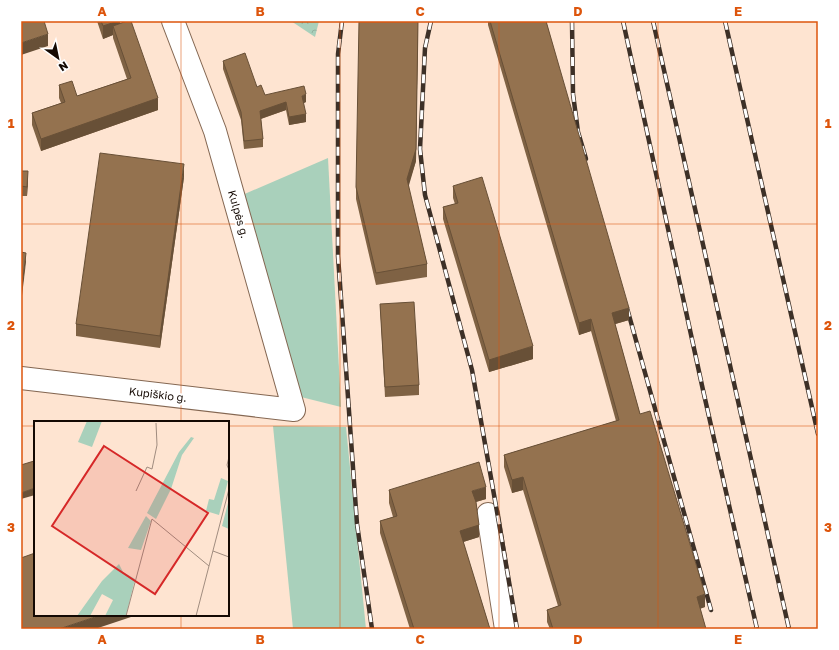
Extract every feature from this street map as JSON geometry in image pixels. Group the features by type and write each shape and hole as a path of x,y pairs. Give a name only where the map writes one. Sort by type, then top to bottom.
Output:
{"street":[{"name":"Kulpės g.","path":"173,21 214,131 294,410"},
{"name":"Kupiškio g.","path":"21,378 294,410"},
{"path":"488,514 506,629"}],"green space":[{"path":"291,21 319,21 315,37"},
{"path":"328,158 341,407 297,396 240,196"},
{"path":"273,426 346,427 366,629 293,629"}],"building":[{"path":"21,21 44,21 48,34 21,43"},
{"path":"101,21 118,21 103,26"},
{"path":"131,21 158,98 41,139 32,113 65,102 59,85 72,81 77,96 131,78 113,26"},
{"path":"359,21 418,21 416,149 407,179 427,264 376,273 356,187"},
{"path":"490,21 546,21 629,308 612,313 640,414 650,411 705,594 697,597 706,629 553,629 547,610 561,605 523,477 512,480 504,455 619,420 591,319 579,323"},
{"path":"245,53 257,87 261,85 265,95 304,86 306,94 302,96 306,114 289,117 286,102 260,111 263,139 244,141 241,112 223,61"},
{"path":"100,153 184,164 160,336 76,324"},
{"path":"21,171 28,171 27,187 21,186"},
{"path":"482,177 533,346 489,360 443,207 458,203 453,186"},
{"path":"21,252 26,253 21,295"},
{"path":"414,302 419,385 385,387 380,304"},
{"path":"34,461 34,488 21,493 21,465"},
{"path":"479,462 486,487 472,491 476,502 479,525 460,531 490,629 414,629 380,521 397,516 389,490"},
{"path":"34,553 34,616 98,616 59,629 21,629 21,558"}],"railway":[{"path":"342,21 338,54 338,256 357,524 372,629"},
{"path":"431,21 425,48 420,149 425,195 472,370 517,629"},
{"path":"572,21 573,94 578,132 586,159"},
{"path":"623,21 703,390 757,629"},
{"path":"653,21 789,629"},
{"path":"725,21 818,434"},
{"path":"627,308 711,610"}]}
